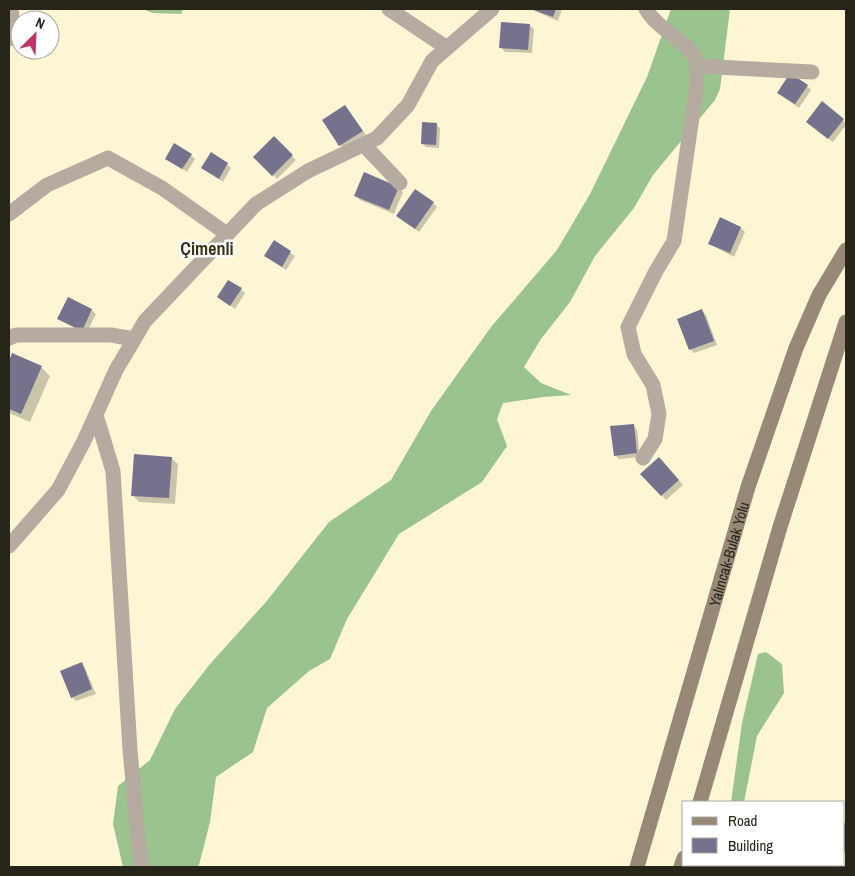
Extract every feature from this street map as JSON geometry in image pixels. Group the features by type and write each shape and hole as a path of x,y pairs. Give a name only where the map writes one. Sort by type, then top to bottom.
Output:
{"main road":[{"name":"Yalıncak-Bulak Yolu","path":"637,867 748,486 796,348 819,295 846,250"},
{"path":"700,801 780,527 846,322"}],"street":[{"path":"9,39 13,24 11,9"},
{"path":"389,9 447,48"},
{"path":"9,546 58,490 96,415 116,370 145,321 256,204 308,171 377,138 408,105 432,61 492,9"},
{"path":"643,458 655,439 659,414 653,385 634,354 628,327 674,240 697,84 695,57 651,18 646,9"},
{"path":"696,66 812,72"},
{"path":"364,145 400,183"},
{"path":"9,214 47,185 108,158 162,188 227,234"},
{"path":"9,338 16,335 92,334 134,339"},
{"path":"96,415 113,471 130,750 140,867"}],"green space":[{"path":"142,9 183,9 181,14 153,13"},
{"path":"671,9 730,9 720,89 715,100 653,175 634,208 595,256 570,302 541,339 524,367 541,383 571,395 503,403 497,419 507,446 482,482 399,534 347,619 330,659 309,671 267,708 253,752 216,777 210,822 199,865 196,867 123,867 113,824 118,786 150,760 175,709 210,664 266,602 329,522 391,480 431,411 491,327 557,250 590,194 647,77"},
{"path":"766,652 782,664 784,693 757,736 744,801 731,801 742,723 758,654"}],"building":[{"path":"531,9 556,9 553,17"},
{"path":"501,22 530,24 528,50 499,48"},
{"path":"790,73 808,85 795,104 777,93"},
{"path":"822,101 844,119 828,139 806,122"},
{"path":"345,105 363,131 339,146 322,120"},
{"path":"422,122 437,123 436,145 421,144"},
{"path":"274,136 293,155 272,176 253,157"},
{"path":"174,143 192,154 182,169 165,159"},
{"path":"211,152 228,163 219,179 201,168"},
{"path":"364,172 399,187 389,210 354,196"},
{"path":"415,189 434,202 415,229 396,216"},
{"path":"720,217 741,227 730,253 708,244"},
{"path":"274,240 291,251 282,267 264,256"},
{"path":"228,280 242,288 230,306 217,297"},
{"path":"68,297 92,309 82,331 57,319"},
{"path":"702,309 714,341 689,350 677,319"},
{"path":"12,353 42,366 21,414 9,409 9,361"},
{"path":"634,424 637,453 614,456 610,426"},
{"path":"134,454 172,457 169,498 131,496"},
{"path":"659,457 679,480 661,496 640,474"},
{"path":"82,662 92,689 71,698 60,671"},
{"path":"845,824 846,824 845,852"}],"district":[{"name":"Çimenli","path":"207,248"}]}
